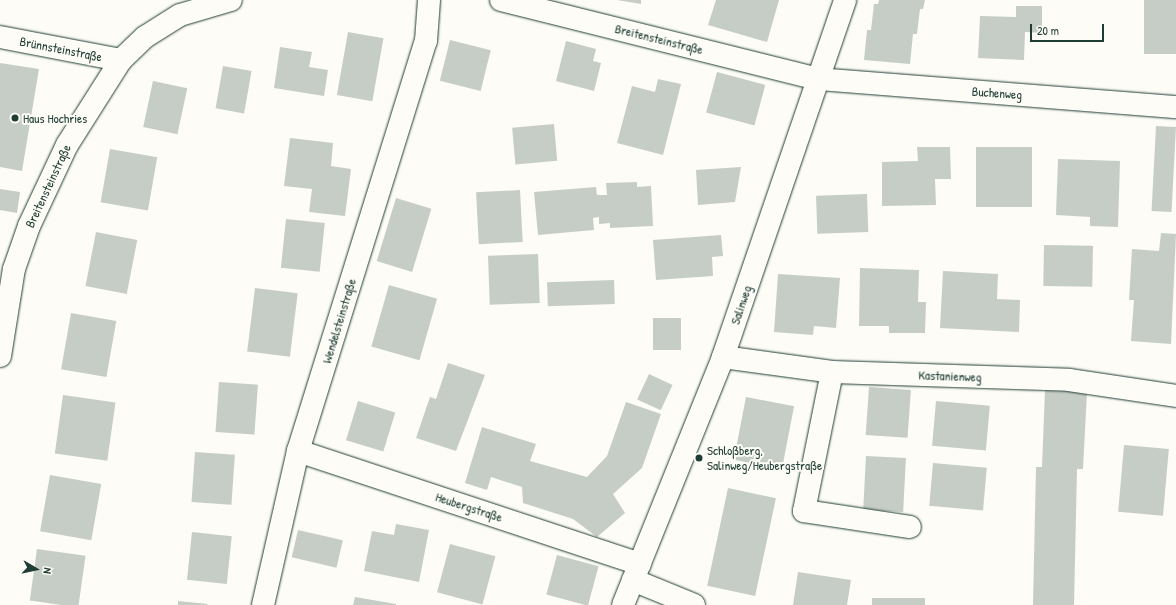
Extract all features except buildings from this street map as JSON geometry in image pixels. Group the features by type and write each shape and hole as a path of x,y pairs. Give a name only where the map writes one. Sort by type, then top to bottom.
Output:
{"street":[{"name":"Breitensteinstraße","path":"0,356 14,269 29,226 67,145 121,60 145,37 180,15 231,0"},
{"name":"Wendelsteinstraße","path":"263,605 298,451 426,41 429,0"},
{"name":"Breitensteinstraße","path":"501,0 541,5 818,79"},
{"name":"Salinweg","path":"623,605 723,357 845,0"},
{"name":"Brünnsteinstraße","path":"0,37 121,60"},
{"name":"Buchenweg","path":"818,79 1176,107"},
{"name":"Kastanienweg","path":"723,357 832,372 1069,380 1176,396"},
{"path":"832,372 804,511 910,527"},
{"name":"Heubergstraße","path":"298,451 637,572 694,605"}],"place":[{"name":"Haus Hochries","path":"15,118"},
{"name":"Schloßberg, Salinweg/Heubergstraße","path":"699,458"}]}
